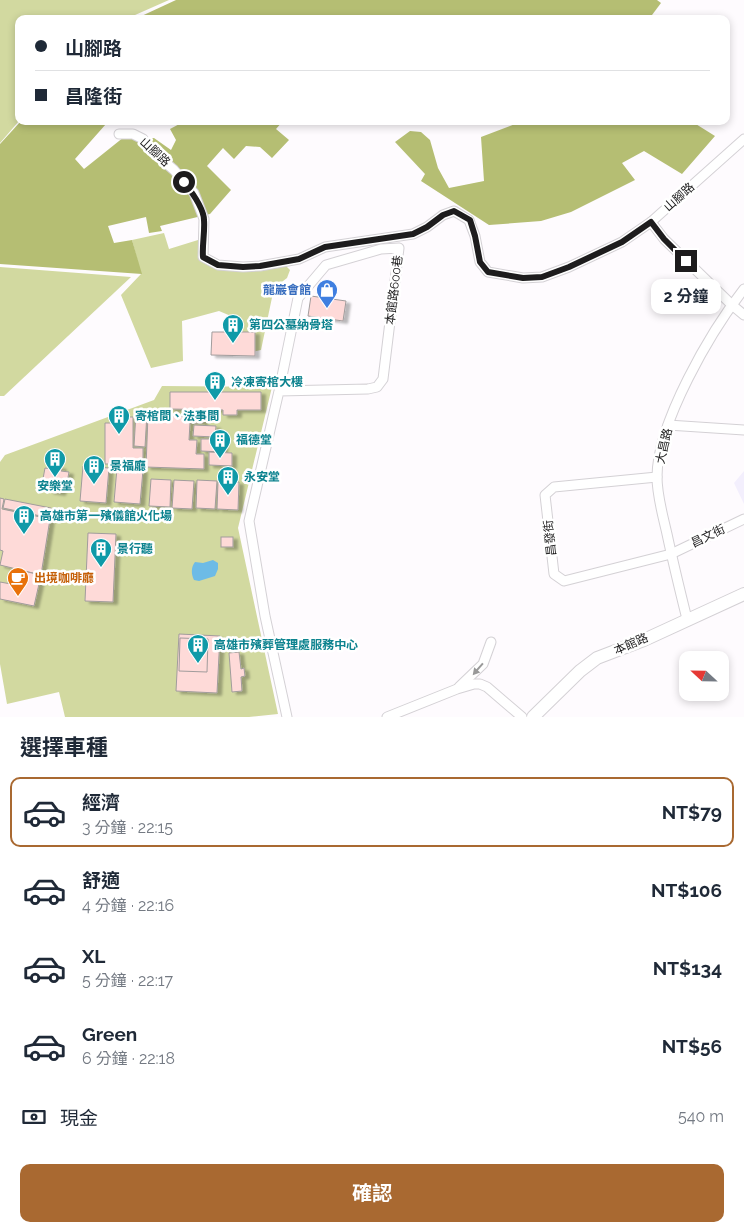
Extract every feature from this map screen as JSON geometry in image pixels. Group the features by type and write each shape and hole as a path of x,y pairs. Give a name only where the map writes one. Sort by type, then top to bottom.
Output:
{"street":[{"name":"山腳路","path":"119,134 134,134 144,138 152,151 174,170 194,194 204,219 203,257 218,265 260,266 299,259 325,247 413,234 427,227 443,215 454,211 470,220 480,262 488,272 523,278 542,277 569,267 622,242 651,222 744,139"},
{"path":"651,222 664,239 744,315"},
{"name":"本館路600巷","path":"279,392 368,390 377,387 383,379 399,248 381,249 326,265 298,298 279,392 249,521 265,616 287,717"},
{"name":"大昌路","path":"687,619 661,507 657,477 661,452 668,425 697,362 744,289"},
{"path":"668,425 744,430"},
{"name":"昌發街","path":"657,477 554,487 546,495 554,574 564,580 671,554"},
{"name":"昌文街","path":"671,554 744,519"},
{"name":"本館路","path":"533,717 580,670 597,658 644,640 744,594"},
{"path":"457,690 483,664 491,642"},
{"path":"387,717 474,684 487,687 522,717"}],"shaded area":[{"path":"744,471 744,504 734,483"}],"green space":[{"path":"0,0 169,0 135,15 15,15 16,125 0,143"},
{"path":"176,0 657,0 661,3 652,15 144,15"},
{"path":"17,125 105,125 75,159 84,169 124,137 140,138 188,189 195,180 189,187 145,139 154,138 171,150 176,140 170,129 178,125 280,125 276,129 289,140 272,158 260,147 246,146 234,159 223,148 207,166 231,190 210,214 160,226 162,231 149,233 146,217 108,226 114,243 132,240 142,274 0,264 0,144"},
{"path":"512,125 697,125 715,136 682,174 644,151 622,163 635,180 571,212 541,221 489,225 421,181 425,174 395,142 410,131 421,132 430,140 438,168 449,188 484,181 481,137"},
{"path":"164,233 169,249 198,240 201,260 242,270 286,266 290,270 287,278 274,288 261,350 251,352 238,319 219,311 182,321 183,361 151,368 121,295 141,274 132,240"},
{"path":"0,267 131,277 4,396 0,396"},
{"path":"162,386 272,387 238,528 278,714 249,717 65,717 59,692 7,704 0,664 0,462 5,455 154,400"}],"water":[{"path":"213,560 218,563 215,576 199,581 194,580 192,571 195,562 203,563"}],"building":[{"name":"龍巖會館","path":"311,296 346,301 343,321 308,316"},
{"name":"第四公墓納骨塔","path":"212,332 255,332 255,356 211,355"},
{"name":"冷凍寄棺大樓","path":"170,392 261,392 261,410 237,410 237,415 223,415 223,410 170,409"},
{"path":"136,413 147,413 145,447 134,446"},
{"path":"148,415 204,417 203,423 190,423 189,440 197,440 196,454 204,454 204,469 146,467"},
{"name":"寄棺間、法事間","path":"117,417 133,417 133,448 143,448 143,464 105,464 105,423 117,423"},
{"path":"194,425 216,426 215,437 193,436"},
{"path":"201,439 223,439 223,452 201,451"},
{"name":"福德堂","path":"209,452 232,453 232,466 209,465"},
{"name":"安樂堂","path":"51,465 62,467 61,471 69,472 66,488 62,488 61,493 49,491 50,486 42,484 45,468 51,469"},
{"name":"景福廳","path":"83,466 109,468 106,503 80,501"},
{"path":"117,468 143,470 140,504 114,502"},
{"path":"151,479 171,480 170,507 149,506"},
{"path":"174,480 194,481 192,509 172,508"},
{"path":"197,480 217,481 215,509 196,508"},
{"name":"永安堂","path":"218,482 239,482 238,510 217,509"},
{"name":"高雄市第一殯儀館火化場","path":"0,498 4,499 2,509 50,519 41,575 0,565 3,551 0,550"},
{"path":"5,499 51,508 50,518 3,508"},
{"name":"景行聽","path":"88,533 116,534 113,602 85,601"},
{"path":"221,537 233,537 233,547 221,547"},
{"path":"14,569 41,575 34,606 0,599 0,582 11,584"},
{"name":"高雄市殯葬管理處服務中心","path":"179,634 220,636 217,693 176,691"},
{"path":"180,638 208,639 207,672 179,671"},
{"path":"239,652 241,669 244,668 245,676 241,677 242,691 232,692 229,653"}],"place":[{"name":"龍巖會館","path":"327,309"},
{"name":"第四公墓納骨塔","path":"233,344"},
{"name":"冷凍寄棺大樓","path":"215,401"},
{"name":"寄棺間、法事間","path":"119,435"},
{"name":"福德堂","path":"220,459"},
{"name":"安樂堂","path":"55,478"},
{"name":"景福廳","path":"94,485"},
{"name":"永安堂","path":"228,496"},
{"name":"高雄市第一殯儀館火化場","path":"24,535"},
{"name":"景行聽","path":"101,568"},
{"name":"出境咖啡廳","path":"18,597"},
{"name":"高雄市殯葬管理處服務中心","path":"198,664"}],"route":[{"path":"184,182 194,194 204,219 203,257 218,265 260,266 299,259 325,247 413,234 427,227 443,215 454,211 470,220 480,262 488,272 523,278 542,277 569,267 622,242 651,222 664,239 686,261"}]}
